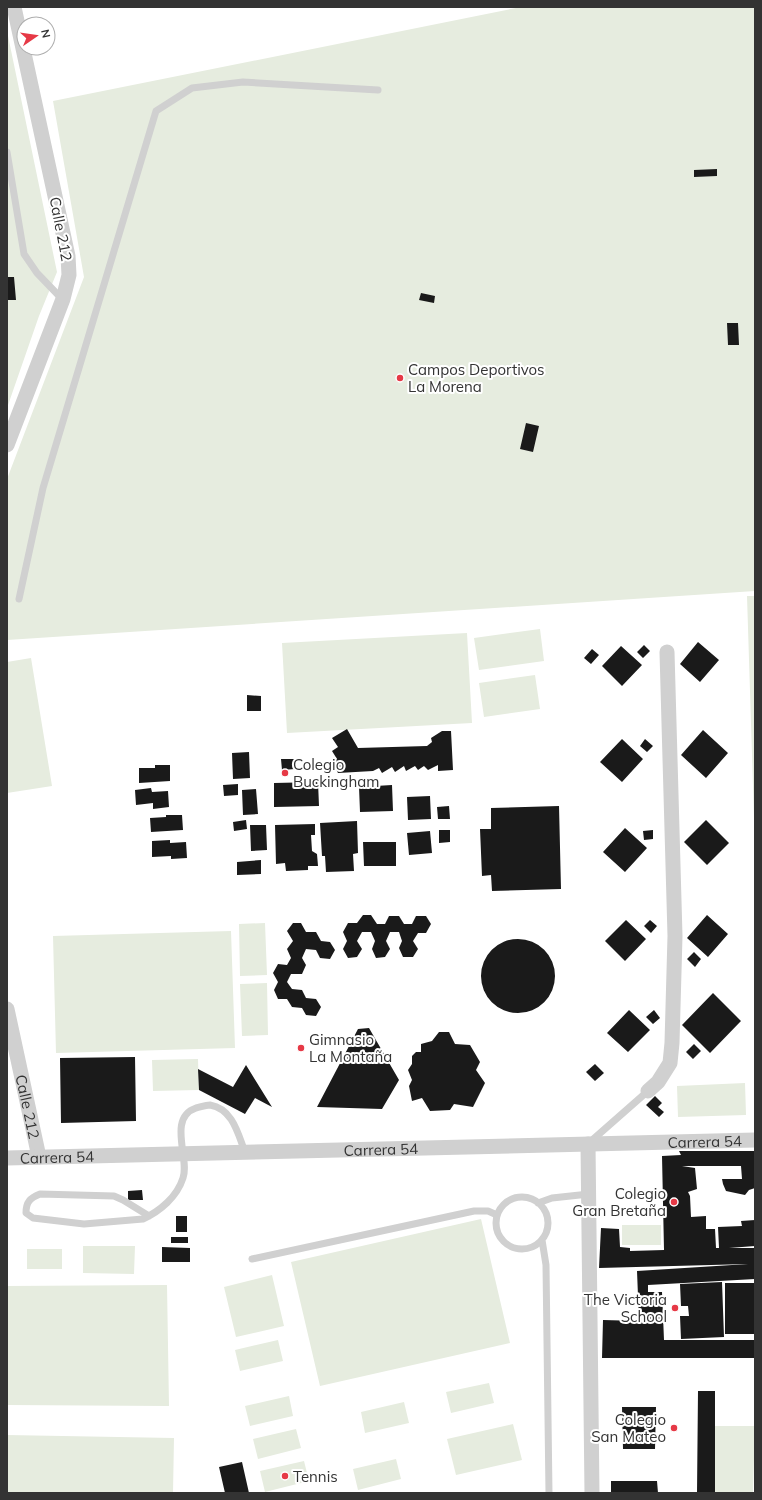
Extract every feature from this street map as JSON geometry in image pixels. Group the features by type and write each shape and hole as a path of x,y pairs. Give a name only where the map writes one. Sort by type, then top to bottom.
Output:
{"street":[{"name":"Calle 212","path":"7,445 62,299 69,275 68,256 14,7"},
{"path":"648,1091 658,1082 670,1063 672,1043 675,936 667,652"},
{"name":"Calle 212","path":"7,1009 39,1157"},
{"name":"Carrera 54","path":"7,1158 755,1140"},
{"path":"588,1144 592,1493"}],"lane":[{"path":"19,599 43,488 156,112 192,88 236,83 378,90"},
{"path":"7,152 24,254 37,273 62,299"},
{"path":"588,1144 648,1091"},
{"path":"149,1216 123,1200 103,1194 40,1194 32,1197 26,1204 26,1213 33,1218 42,1220 84,1224 143,1219 149,1216 163,1207 180,1186 184,1177 181,1125 190,1110 206,1105 223,1110 230,1116 245,1152"},
{"path":"538,1203 552,1198 589,1194"},
{"path":"519,1197 530,1198 538,1203 545,1211 548,1221 547,1231 542,1240 534,1247 524,1250 510,1246 499,1236 496,1226 497,1215 501,1206 509,1200 519,1197"},
{"path":"252,1259 474,1211 488,1211 497,1215"},
{"path":"542,1240 546,1271 549,1493"}],"shaded area":[{"name":"Campos Deportivos La Morena","path":"521,7 755,7 755,591 7,640 7,479 84,277 53,101"},
{"path":"7,31 57,272 39,316 7,408"},
{"path":"747,596 755,596 755,850"},
{"path":"540,629 544,661 479,670 474,638"},
{"path":"467,633 472,723 287,733 282,643"},
{"path":"31,658 52,786 7,793 7,662"},
{"path":"535,675 540,709 484,717 479,683"},
{"path":"265,923 267,975 240,976 239,924"},
{"path":"231,931 235,1048 56,1053 53,936"},
{"path":"267,983 268,1035 242,1036 240,984"},
{"path":"198,1059 199,1090 153,1091 152,1060"},
{"path":"745,1083 746,1115 678,1117 677,1086"},
{"path":"481,1219 510,1343 320,1386 291,1262"},
{"path":"622,1225 661,1225 661,1245 622,1245"},
{"path":"83,1246 135,1246 134,1274 83,1273"},
{"path":"27,1249 62,1249 62,1269 27,1269"},
{"path":"272,1275 284,1326 236,1337 224,1287"},
{"path":"167,1285 169,1406 7,1405 7,1286"},
{"path":"278,1340 283,1361 240,1371 235,1350"},
{"path":"489,1383 494,1403 451,1413 446,1392"},
{"path":"289,1396 293,1416 250,1426 245,1406"},
{"path":"404,1402 409,1423 365,1433 361,1412"},
{"path":"513,1424 522,1460 456,1475 447,1439"},
{"path":"715,1426 755,1426 753,1493 715,1493"},
{"name":"Tennis","path":"296,1429 301,1448 258,1459 253,1439"},
{"path":"7,1435 174,1438 173,1493 7,1493"},
{"path":"396,1459 401,1479 358,1490 353,1469"},
{"name":"Tennis","path":"304,1461 309,1481 265,1492 260,1471"}],"building":[{"path":"717,169 717,176 694,177 694,170"},
{"path":"7,277 14,277 16,300 7,300"},
{"path":"421,293 435,296 434,303 419,300"},
{"path":"727,323 738,323 739,345 728,345"},
{"path":"526,423 539,426 533,452 520,449"},
{"path":"698,642 719,660 700,682 680,664"},
{"path":"644,645 650,651 643,658 637,652"},
{"path":"621,646 642,665 622,686 602,666"},
{"path":"592,649 599,655 591,664 584,658"},
{"path":"247,695 261,696 261,711 247,711"},
{"path":"347,729 358,748 427,746 432,742 431,738 442,731 451,731 453,770 438,771 438,765 428,770 424,766 418,770 415,766 406,771 404,766 395,772 392,767 382,773 379,768 373,771 338,773 332,762 337,759 332,751 338,747 332,738"},
{"path":"703,730 728,753 706,778 681,755"},
{"path":"622,739 643,759 622,782 600,762"},
{"path":"645,739 653,746 647,752 640,746"},
{"path":"249,752 250,778 233,779 232,753"},
{"path":"281,759 295,759 295,769 282,770"},
{"path":"155,765 170,765 170,781 139,783 139,768 155,768"},
{"path":"318,782 319,806 274,807 274,783"},
{"path":"238,784 238,795 224,796 223,785"},
{"path":"392,785 393,811 360,812 359,787"},
{"path":"151,788 152,792 168,791 169,807 153,809 153,803 136,805 135,790"},
{"path":"256,789 258,814 243,815 242,790"},
{"path":"430,796 431,819 408,820 407,797"},
{"path":"449,806 450,819 438,819 437,807"},
{"path":"559,806 561,889 492,891 491,875 482,876 480,829 491,829 491,808"},
{"path":"166,815 182,815 183,830 151,832 150,818 166,817"},
{"path":"246,820 247,829 234,831 233,822"},
{"path":"706,820 729,843 707,865 684,842"},
{"path":"357,821 358,853 353,854 354,871 326,872 325,856 322,856 320,823"},
{"path":"315,824 315,835 311,835 312,851 317,854 318,866 308,866 308,870 286,871 285,863 276,864 275,825"},
{"path":"250,825 266,825 267,850 251,851"},
{"path":"625,828 647,848 625,872 603,852"},
{"path":"439,830 450,830 450,842 439,843"},
{"path":"653,830 653,839 644,840 643,831"},
{"path":"430,831 432,853 409,855 407,833"},
{"path":"170,840 170,843 186,842 187,858 171,859 171,856 152,857 152,841"},
{"path":"363,842 396,842 396,866 364,866"},
{"path":"261,860 261,874 237,875 237,862"},
{"path":"363,915 371,915 377,924 385,924 389,916 399,916 404,924 412,924 416,916 426,916 431,924 426,933 418,933 413,941 418,949 413,957 403,957 399,948 402,941 399,932 390,932 386,941 390,949 385,957 376,958 372,949 375,941 371,932 362,932 357,941 362,949 357,957 348,958 343,949 347,941 343,932 348,923 357,923"},
{"path":"707,915 728,934 708,957 687,938"},
{"path":"626,920 646,939 625,961 605,941"},
{"path":"650,920 657,926 651,933 644,926"},
{"path":"293,923 301,923 306,932 316,932 321,941 330,942 335,950 330,959 320,958 316,950 306,949 302,958 306,965 302,974 291,974 287,982 292,989 302,990 306,998 316,999 321,1007 316,1016 306,1015 302,1008 292,1007 287,999 278,999 274,990 278,982 273,973 278,964 287,965 291,958 287,949 293,941 287,931"},
{"path":"511,939 525,939 539,945 549,955 555,969 553,990 549,997 539,1007 525,1013 511,1013 497,1007 487,997 481,983 481,969 487,955 497,945"},
{"path":"694,952 701,959 695,967 687,959"},
{"path":"713,993 741,1021 710,1053 682,1025"},
{"path":"629,1010 650,1030 628,1052 607,1033"},
{"path":"654,1010 660,1018 653,1024 646,1017"},
{"path":"369,1028 399,1080 382,1109 317,1107 358,1029"},
{"path":"439,1032 449,1032 455,1044 470,1045 480,1062 476,1070 485,1083 473,1107 454,1104 450,1110 430,1111 422,1098 412,1101 409,1086 412,1080 408,1070 412,1064 412,1056 416,1052 421,1052 421,1044 432,1041"},
{"path":"694,1044 701,1051 693,1059 686,1052"},
{"path":"135,1057 136,1121 61,1123 60,1058"},
{"path":"595,1064 604,1073 595,1081 586,1072"},
{"path":"246,1065 272,1107 255,1098 245,1114 199,1090 198,1069 233,1087"},
{"path":"655,1096 662,1103 658,1107 664,1112 659,1117 646,1105"},
{"path":"679,1151 755,1151 755,1188 749,1190 745,1195 726,1191 722,1179 742,1179 741,1166 682,1166 695,1168 697,1189 688,1192 690,1196 691,1217 706,1216 706,1229 715,1229 716,1248 719,1248 718,1227 742,1226 741,1221 755,1220 755,1246 729,1248 755,1248 755,1279 648,1285 648,1292 662,1292 664,1340 755,1340 755,1358 602,1358 603,1320 639,1321 637,1271 748,1264 599,1268 601,1228 619,1229 620,1247 630,1248 630,1251 664,1250 662,1156 681,1155"},
{"path":"142,1190 143,1200 128,1200 128,1191"},
{"path":"176,1216 187,1216 187,1232 176,1232"},
{"path":"171,1237 188,1237 188,1243 171,1243"},
{"path":"162,1247 190,1248 190,1262 162,1262"},
{"path":"722,1282 724,1337 681,1339 680,1316 689,1316 688,1306 681,1306 680,1284"},
{"path":"725,1283 755,1283 755,1334 725,1334"},
{"path":"698,1391 715,1391 715,1493 697,1493"},
{"path":"622,1407 656,1407 655,1449 623,1449"},
{"path":"242,1462 249,1493 225,1493 219,1467"},
{"path":"611,1481 657,1481 658,1493 611,1493"}],"place":[{"name":"Campos Deportivos La Morena","path":"400,378"},
{"name":"Colegio Buckingham","path":"285,773"},
{"name":"Gimnasio La Montaña","path":"301,1048"},
{"name":"Colegio Gran Bretaña","path":"674,1202"},
{"name":"The Victoria School","path":"675,1308"},
{"name":"Colegio San Mateo","path":"674,1428"},
{"name":"Tennis","path":"285,1476"}]}
